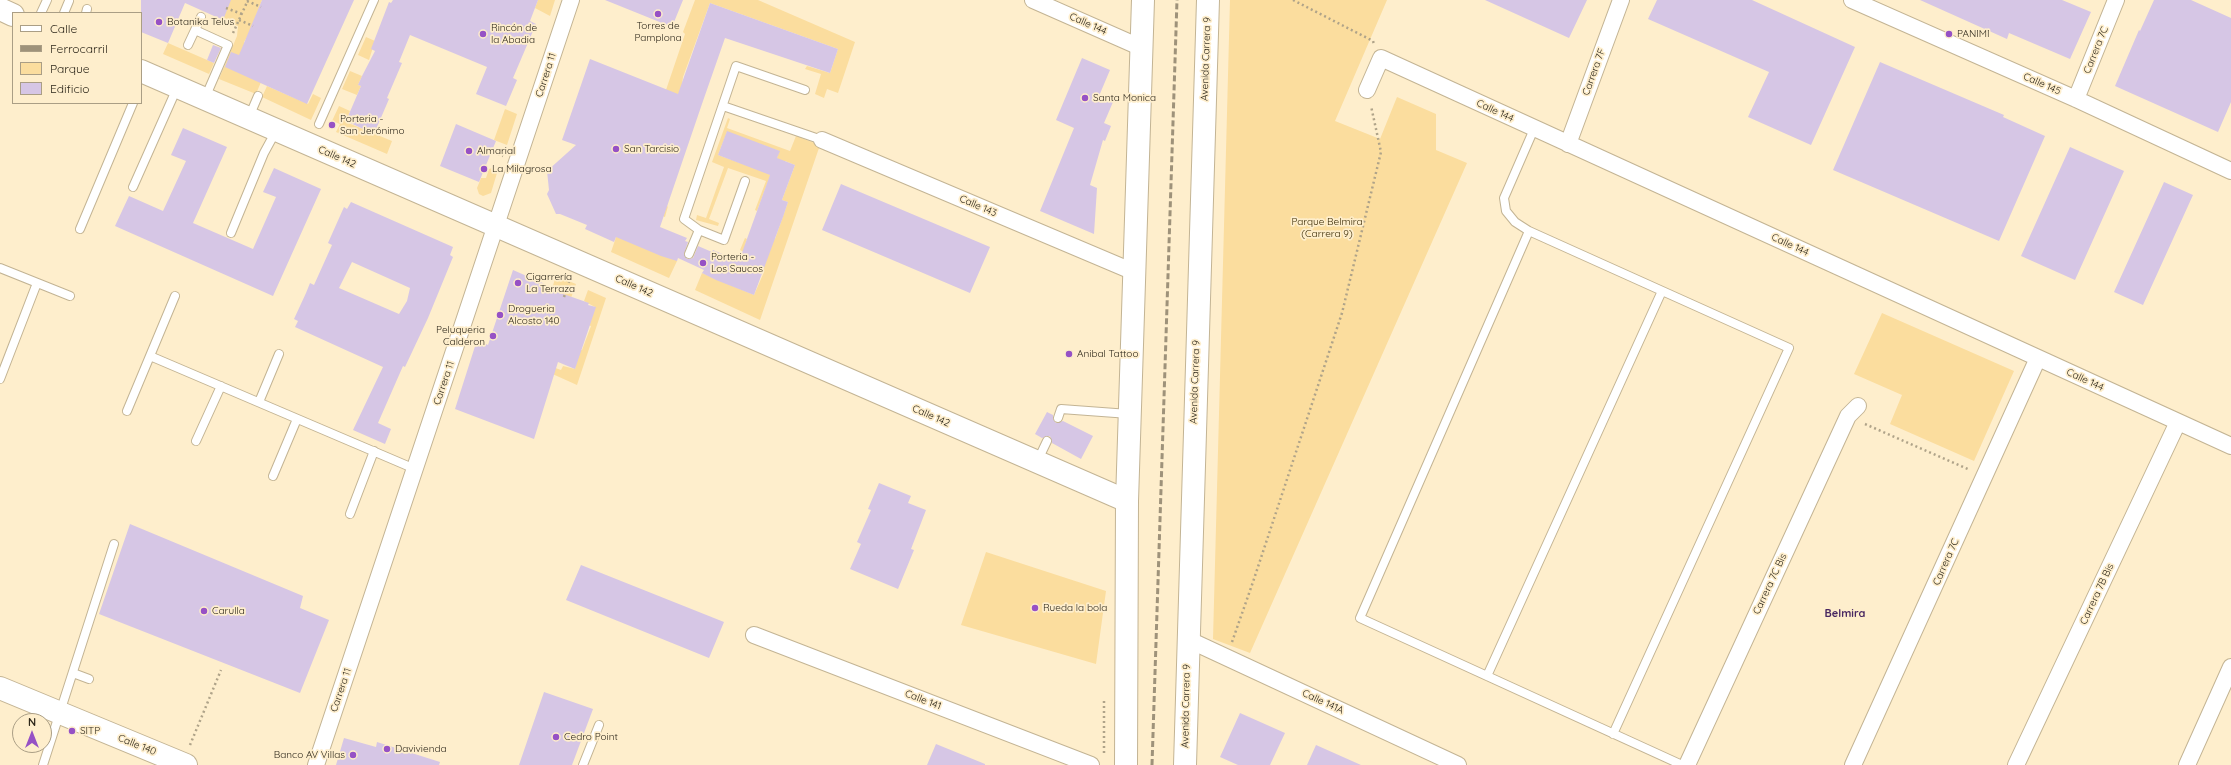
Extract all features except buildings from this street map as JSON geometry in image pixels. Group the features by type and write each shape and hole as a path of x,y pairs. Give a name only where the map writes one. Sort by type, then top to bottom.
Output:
{"main road":[{"path":"1126,765 1127,501 1143,0"},
{"name":"Avenida Carrera 9","path":"1185,765 1187,639 1208,0"},
{"path":"0,9 12,15"},
{"name":"Calle 142","path":"144,74 178,87 277,130 1127,501"},
{"name":"Calle 140","path":"0,688 60,713 187,758"}],"street":[{"name":"Carrera 11","path":"316,765 571,0"},
{"name":"Calle 144","path":"1033,0 1142,48"},
{"name":"Carrera 7F","path":"1568,144 1621,0"},
{"name":"Calle 145","path":"1852,0 2076,99 2231,171"},
{"name":"Carrera 7C","path":"2076,99 2116,0"},
{"name":"Calle 144","path":"1381,58 2178,422 2230,442"},
{"path":"1367,90 1381,58"},
{"name":"Calle 143","path":"822,140 1134,272"},
{"name":"Carrera 7C","path":"1853,765 2038,358"},
{"name":"Carrera 7C Bis","path":"1687,765 1853,411"},
{"name":"Carrera 7B Bis","path":"2016,765 2178,422"},
{"name":"Calle 141","path":"754,634 1091,765"},
{"name":"Calle 141A","path":"1187,639 1458,765"},
{"path":"2187,765 2231,667"}],"lane":[{"path":"41,12 47,0"},
{"path":"319,124 374,0"},
{"path":"64,12 69,1"},
{"path":"188,45 201,17"},
{"path":"195,30 228,45 205,99"},
{"path":"745,181 724,240 699,230 684,219 736,66 806,90"},
{"path":"133,187 178,87"},
{"path":"249,118 258,96"},
{"path":"80,229 133,104"},
{"path":"723,106 822,140"},
{"path":"1534,129 1504,198 1506,211 1515,222 1529,231 1789,348 1613,734"},
{"path":"231,233 264,153 277,130"},
{"path":"689,254 699,230"},
{"path":"1529,231 1360,618 1682,765"},
{"path":"0,268 70,296"},
{"path":"0,379 36,283"},
{"path":"1487,676 1662,291"},
{"path":"127,411 175,296"},
{"path":"259,402 279,354"},
{"path":"150,356 415,469"},
{"path":"196,441 221,386"},
{"path":"1058,418 1062,409 1130,414"},
{"path":"273,476 297,418"},
{"path":"1036,462 1047,441"},
{"path":"350,514 374,451"},
{"path":"43,765 114,544"},
{"path":"72,673 89,680"},
{"path":"583,765 598,725"}],"path":[{"path":"1293,0 1373,41 1381,58"},
{"path":"228,45 248,1 261,7"},
{"path":"226,8 242,14"},
{"path":"239,20 253,26"},
{"path":"1226,657 1254,582 1342,312 1381,152 1367,90"},
{"path":"493,152 503,156"},
{"path":"564,297 569,282"},
{"path":"1853,411 1984,477"},
{"path":"187,758 221,670"}],"green space":[{"path":"229,0 262,0 249,34 244,42 261,82 256,94 219,79 237,36 238,26 223,20"},
{"path":"538,0 555,0 550,16 535,8"},
{"path":"695,0 758,0 855,42 838,93 827,89 824,98 815,94 821,74 805,69 807,66 830,73 838,49 710,3 683,77 667,207 668,206 665,217 662,216 658,225 677,261 669,278 611,252 685,34 683,32"},
{"name":"Parque Belmira (Carrera 9)","path":"1230,0 1387,0 1335,121 1380,139 1397,97 1436,114 1436,150 1467,163 1250,653 1213,639"},
{"path":"366,37 375,41 369,60 358,55"},
{"path":"168,43 214,63 209,74 163,54"},
{"path":"350,71 362,76 358,85 361,86 357,95 342,89"},
{"path":"267,86 308,104 313,94 321,98 311,120 262,97"},
{"path":"339,106 350,111 346,122 392,141 387,154 336,132 340,124 332,121"},
{"path":"505,109 517,114 507,145 494,140"},
{"path":"728,118 730,119 727,128 790,151 796,136 820,145 760,320 695,290 702,273 754,295 764,272 741,262 746,253 740,250 745,238 747,239 745,245 775,239 788,202 782,200 795,165 785,161 784,164 776,161 779,151 727,132 718,155 771,174 757,211 755,210 766,181 728,168 709,219 719,223 718,226 696,220 697,215 706,218 724,167 712,162"},
{"path":"492,168 497,173 491,193 483,196 479,194 477,188 481,178 486,178 489,169"},
{"path":"556,276 576,284 547,365 561,370 563,366 575,369 579,350 582,350 591,326 588,325 595,307 584,301 588,290 606,298 577,385 528,363"},
{"path":"1882,313 2014,371 1974,461 1890,424 1902,395 1854,374"},
{"name":"Rueda la bola","path":"986,552 1106,591 1096,664 961,625"}],"railway":[{"path":"1152,765 1177,0"}],"place":[{"name":"Torres de Pamplona","path":"658,14"},
{"name":"Botanika Telus","path":"159,22"},
{"name":"Rincón de la Abadia","path":"483,34"},
{"name":"PANIMI","path":"1949,34"},
{"name":"Santa Monica","path":"1085,98"},
{"name":"Porteria - San Jerónimo","path":"332,125"},
{"name":"San Tarcisio","path":"616,149"},
{"name":"Almarial","path":"469,151"},
{"name":"La Milagrosa","path":"484,169"},
{"name":"Porteria - Los Saucos","path":"703,263"},
{"name":"Cigarrería La Terraza","path":"518,283"},
{"name":"Drogueria Alcosto 140","path":"500,315"},
{"name":"Peluqueria Calderon","path":"493,336"},
{"name":"Anibal Tattoo","path":"1069,354"},
{"name":"Rueda la bola","path":"1035,608"},
{"name":"Carulla","path":"204,611"},
{"name":"SITP","path":"72,731"},
{"name":"Cedro Point","path":"556,737"},
{"name":"Davivienda","path":"387,749"},
{"name":"Banco AV Villas","path":"353,755"}],"district":[{"name":"Belmira","path":"1845,614"}]}
